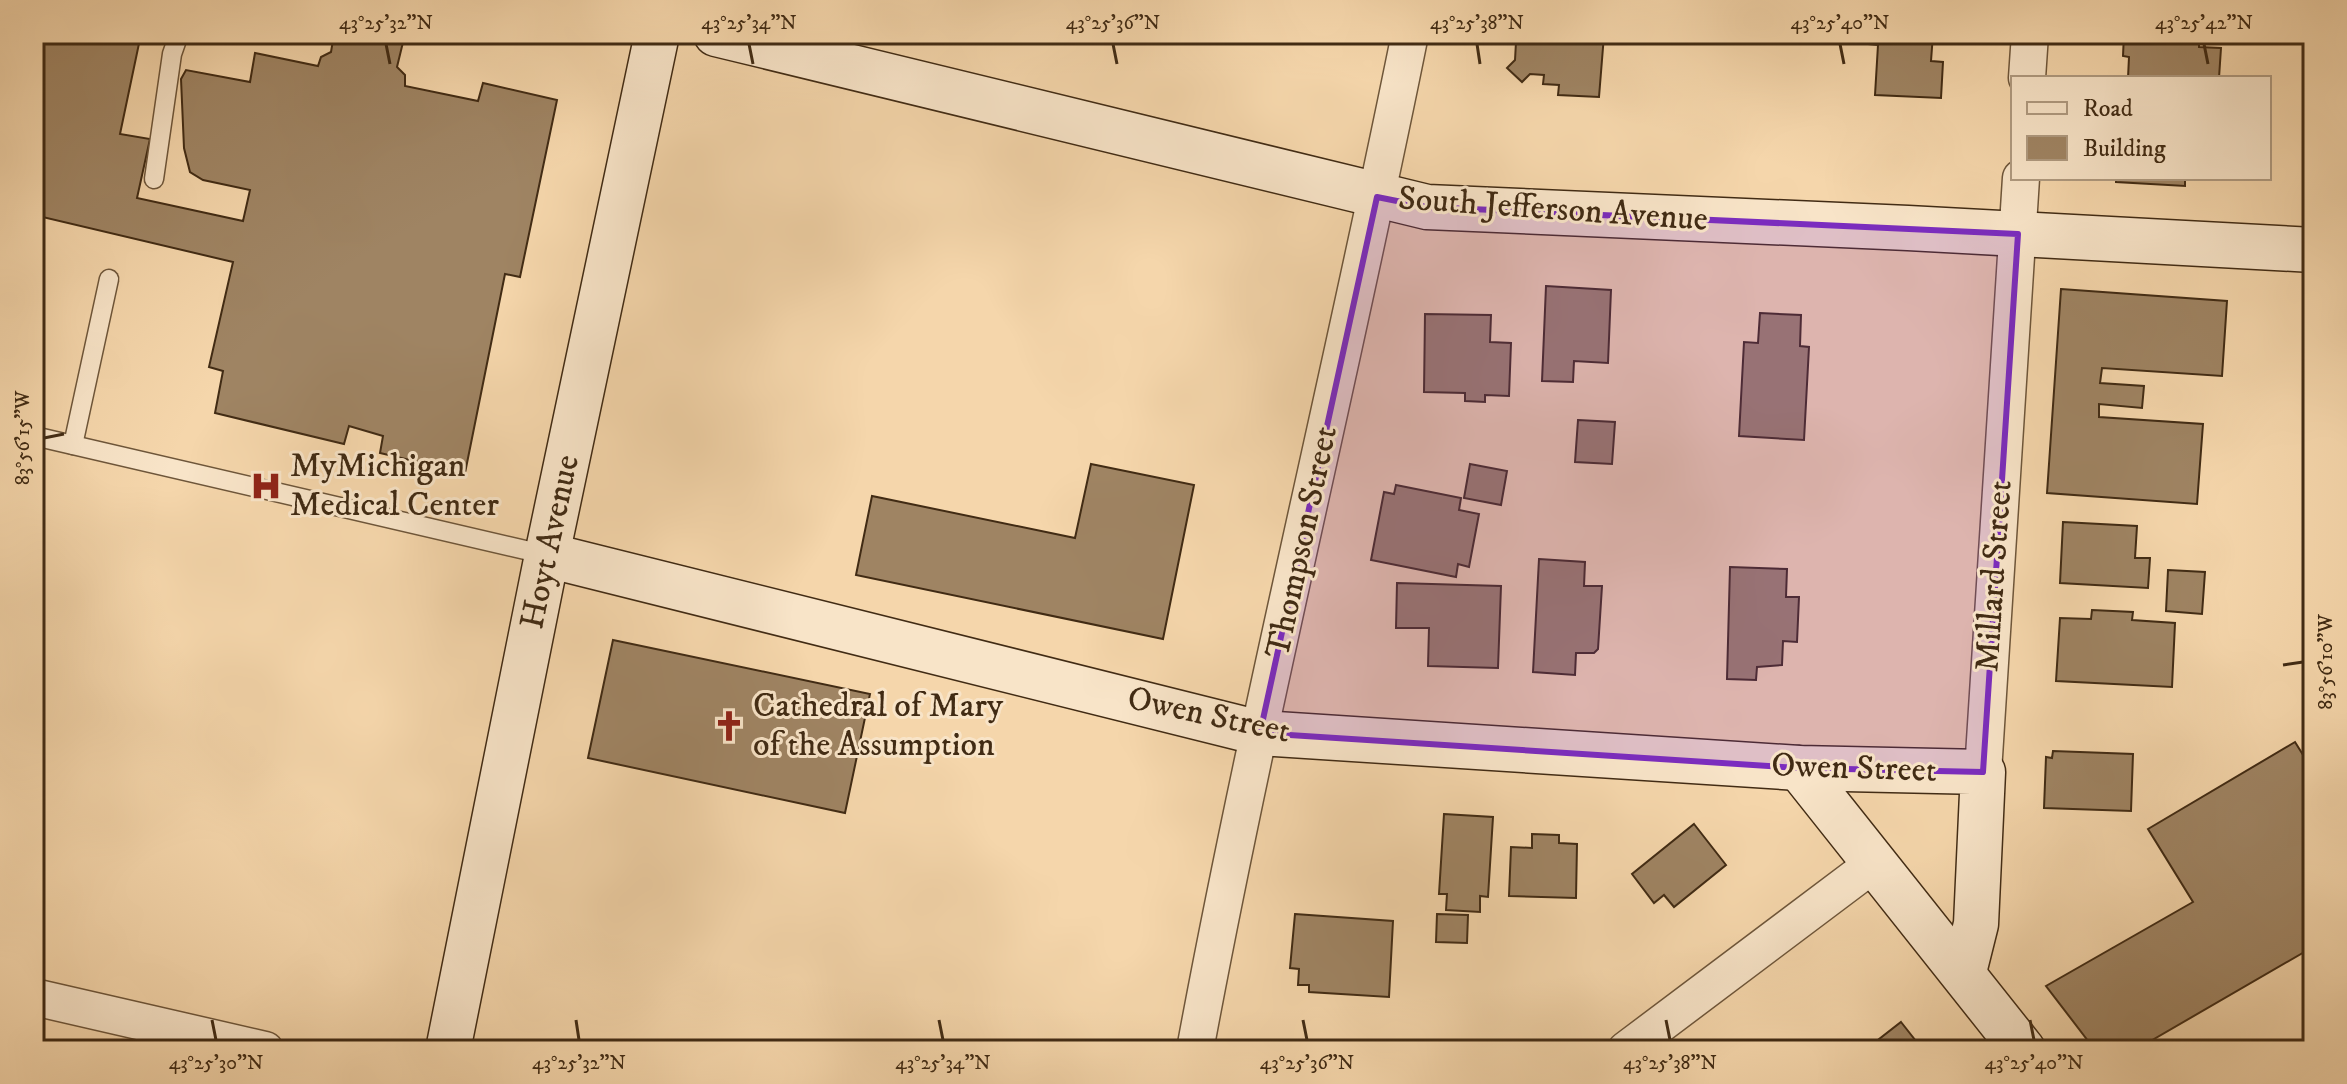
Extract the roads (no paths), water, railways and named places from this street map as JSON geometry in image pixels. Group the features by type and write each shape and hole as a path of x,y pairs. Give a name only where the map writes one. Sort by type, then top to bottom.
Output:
{"street":[{"name":"Hoyt Avenue","path":"448,1050 547,555 657,34"},
{"name":"South Jefferson Avenue","path":"716,34 1427,207 2313,250"},
{"name":"Thompson Street","path":"1195,1050 1233,843 1260,733 1410,34"},
{"path":"2027,76 2030,34"},
{"name":"Millard Street","path":"1964,972 1976,924 2021,180"},
{"name":"Owen Street","path":"547,555 1260,733 1799,768 1983,772"},
{"path":"1799,768 2023,1050"},
{"path":"1626,1050 1876,862"},
{"path":"34,997 265,1050"}],"lane":[{"path":"154,179 172,54 179,34"},
{"path":"73,445 109,279"},
{"path":"34,436 547,555"}],"place":[{"name":"MyMichigan Medical Center","path":"266,486"},
{"name":"Cathedral of Mary of the Assumption","path":"729,726"}]}
